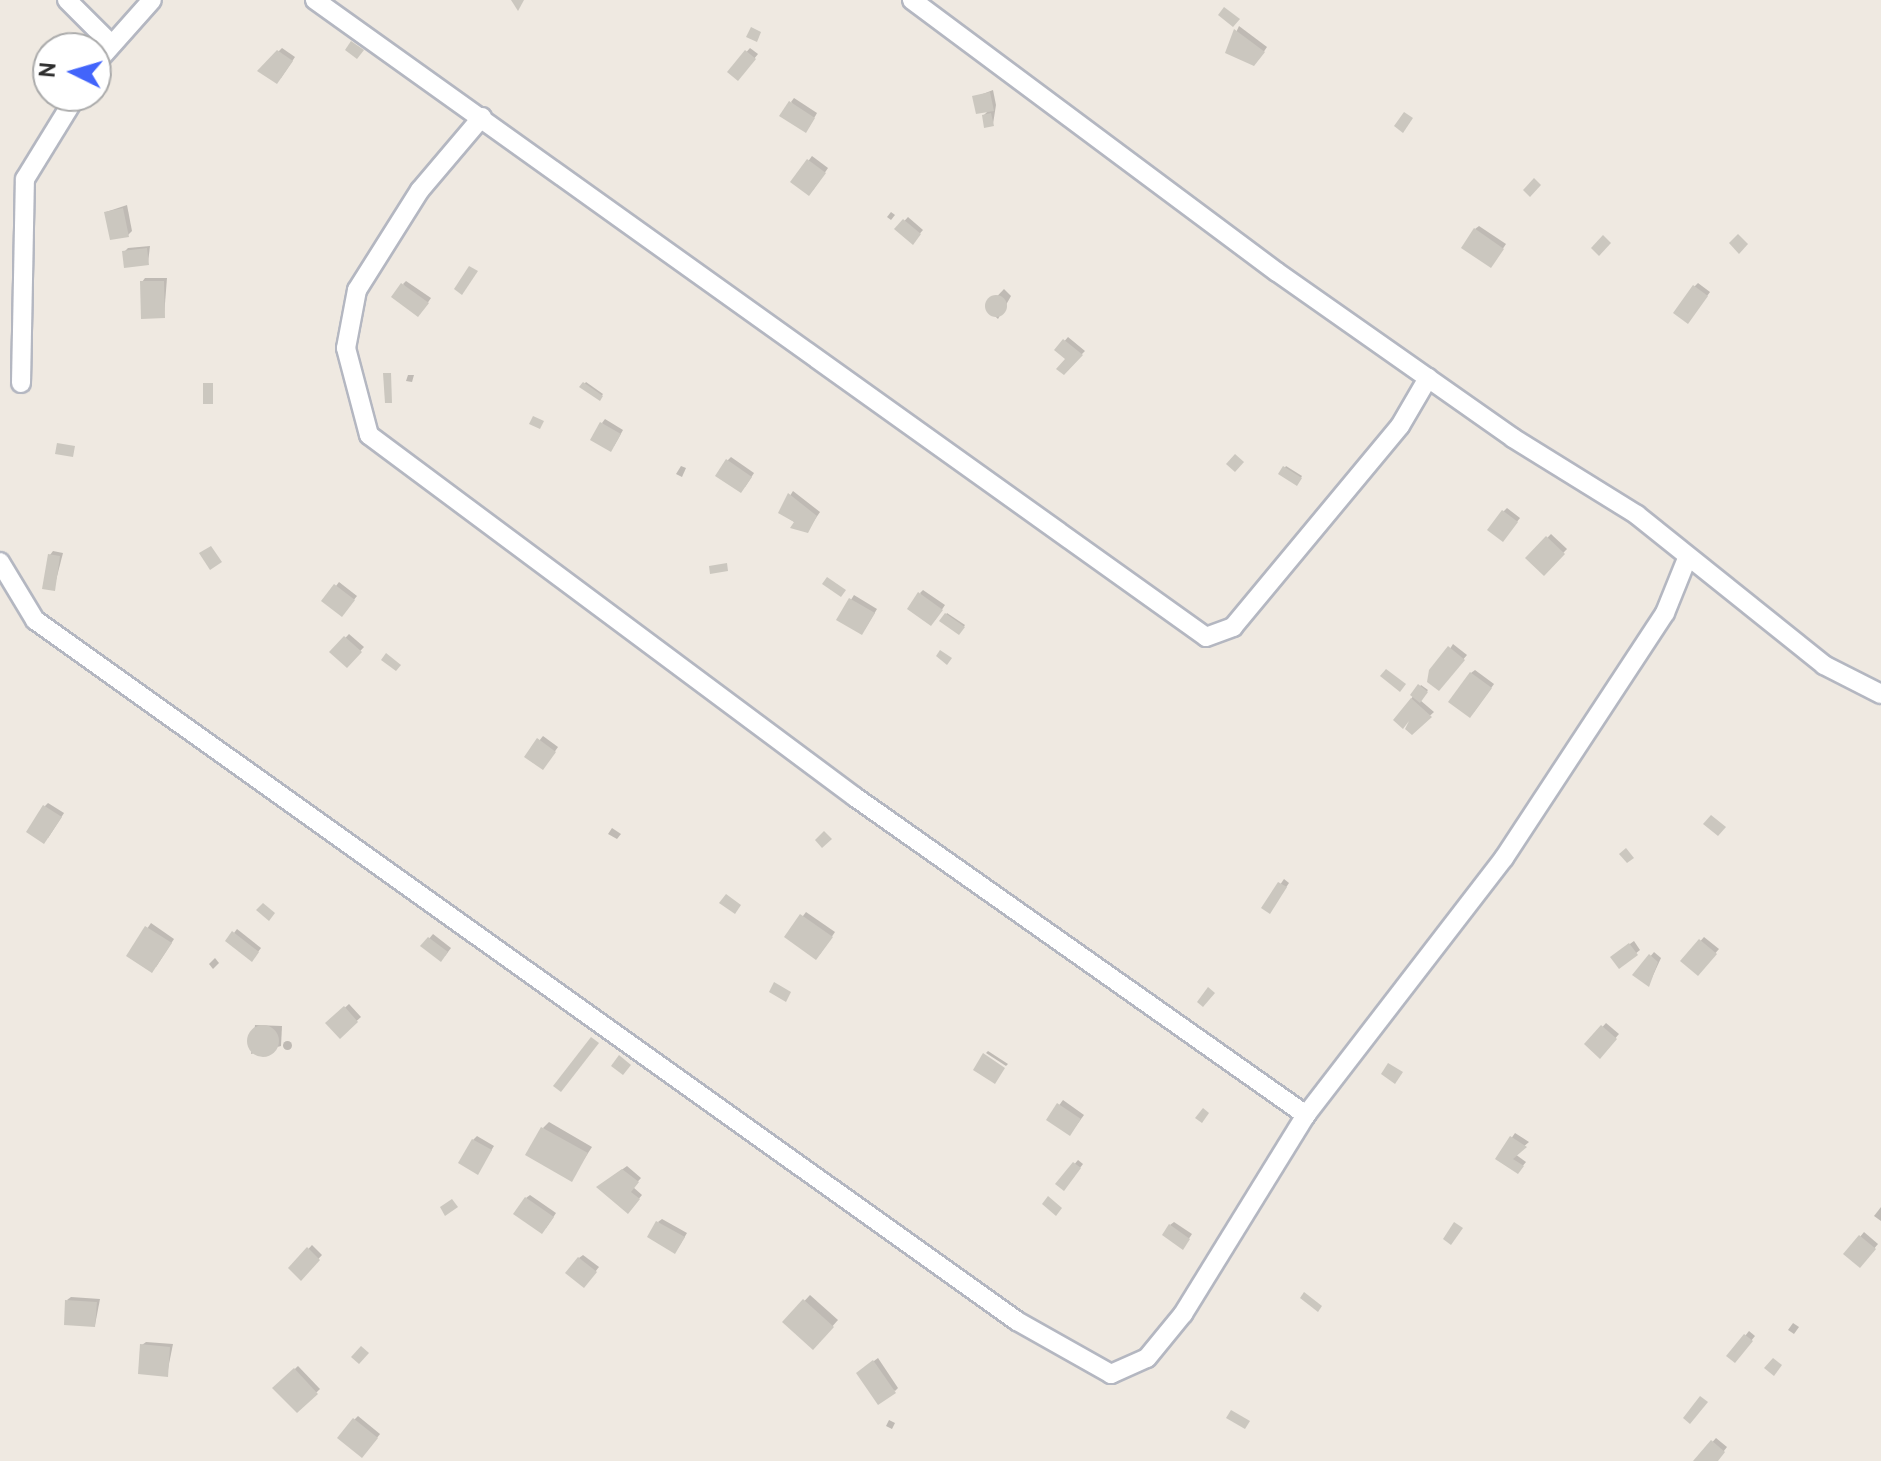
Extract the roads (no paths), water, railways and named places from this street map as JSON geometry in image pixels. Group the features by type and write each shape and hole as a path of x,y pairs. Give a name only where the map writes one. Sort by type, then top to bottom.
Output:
{"street":[{"path":"67,0 99,32"},
{"path":"112,39 152,0"},
{"path":"315,0 1206,637 1233,627 1400,426 1428,378"},
{"path":"912,0 1428,378 1637,515 1686,561 1747,597 1824,665 1881,694"},
{"path":"21,383 25,179 66,112"},
{"path":"482,117 420,190 357,290 346,348 369,435 855,797 1306,1115"},
{"path":"0,562 35,620 1017,1321 1111,1374 1147,1358 1183,1314 1306,1115 1504,858 1665,613 1686,561"}]}
